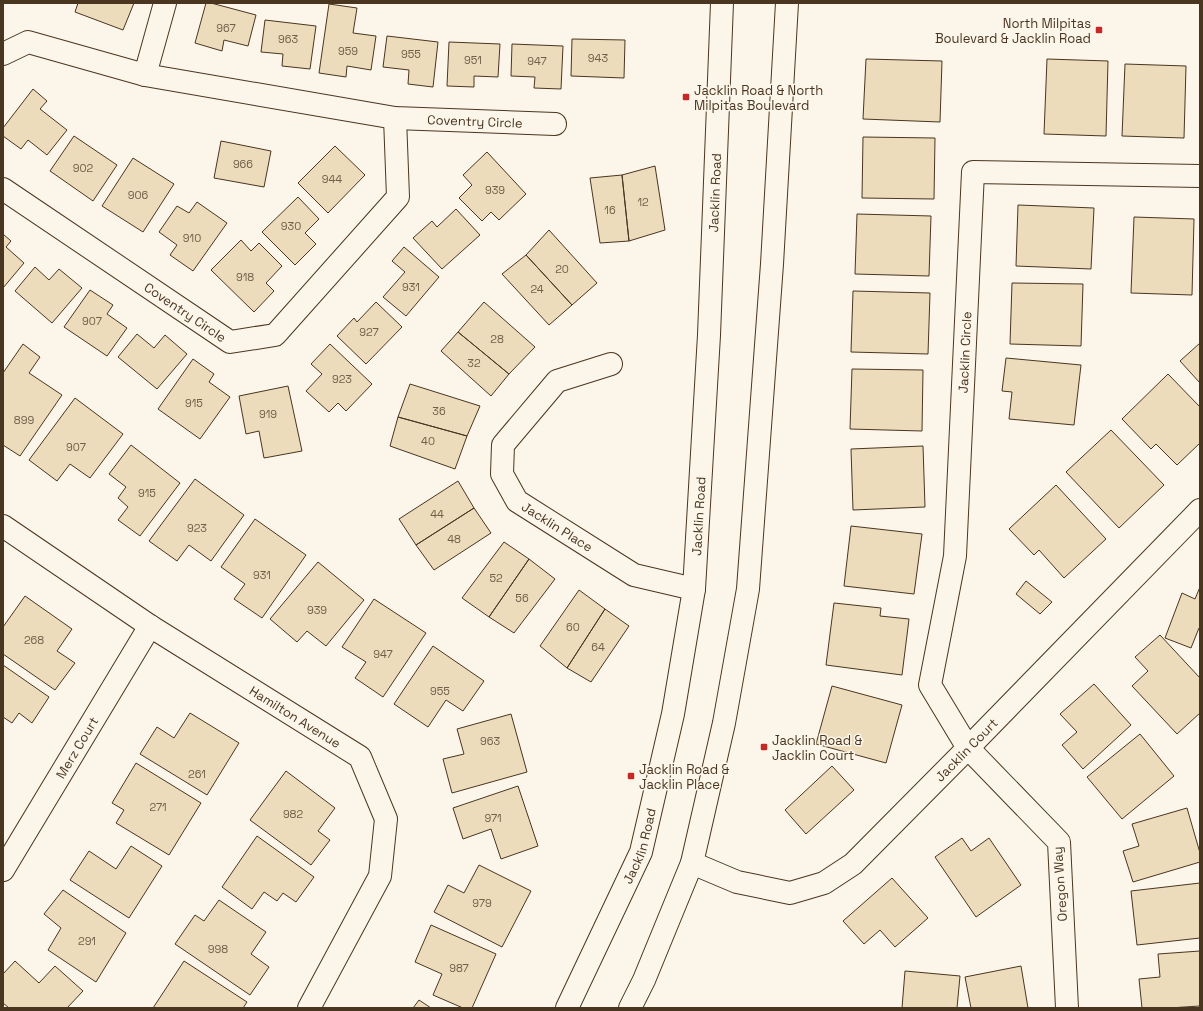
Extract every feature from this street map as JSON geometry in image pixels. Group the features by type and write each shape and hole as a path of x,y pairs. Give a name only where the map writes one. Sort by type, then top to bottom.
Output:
{"street":[{"path":"145,75 165,3"},
{"name":"Jacklin Road","path":"567,1008 641,852 673,714 694,590 709,335 722,3"},
{"path":"630,1008 644,980 692,863 724,723 748,589 772,264 787,3"},
{"name":"Coventry Circle","path":"3,54 28,42 145,75 395,118 555,124"},
{"name":"Coventry Circle","path":"3,189 230,342 275,335 398,197 395,118"},
{"name":"Jacklin Circle","path":"968,748 930,685 955,556 973,172 1200,176"},
{"name":"Jacklin Place","path":"610,364 557,381 503,445 502,474 517,501 634,575 694,590"},
{"name":"Jacklin Court","path":"692,863 737,882 790,893 824,883 853,864 1200,510"},
{"name":"Hamilton Avenue","path":"3,526 150,626 360,758 386,819 380,876 309,1008"},
{"name":"Merz Court","path":"3,870 150,626"},
{"name":"Oregon Way","path":"968,748 1059,842 1067,1008"}],"building":[{"path":"78,3 134,3 123,30 75,12"},
{"path":"206,3 256,15 248,46 224,40 222,51 195,43"},
{"path":"329,4 357,8 353,33 376,36 371,70 347,66 346,77 319,73"},
{"path":"265,20 316,26 310,69 282,66 283,54 261,52"},
{"path":"387,36 438,42 433,87 408,84 409,70 383,67"},
{"path":"572,39 625,40 624,78 571,76"},
{"path":"449,42 500,44 498,77 474,76 474,87 447,86"},
{"path":"512,44 563,46 561,89 534,88 535,77 511,76"},
{"path":"866,59 942,61 940,122 863,119"},
{"path":"1047,59 1108,61 1106,136 1044,134"},
{"path":"1125,64 1186,66 1184,138 1122,136"},
{"path":"33,89 47,101 40,109 67,130 47,155 28,140 21,149 3,136 3,128"},
{"path":"74,136 117,165 93,201 50,171"},
{"path":"863,137 935,138 934,199 862,198"},
{"path":"221,141 271,151 264,187 214,178"},
{"path":"335,146 365,175 328,213 298,183"},
{"path":"487,152 526,194 499,220 491,212 482,221 459,198 472,185 463,175"},
{"path":"133,158 174,184 143,232 102,206"},
{"path":"655,166 665,230 629,241 622,175"},
{"path":"622,175 629,241 600,243 590,178"},
{"path":"298,197 319,219 305,233 316,244 295,265 262,232"},
{"path":"197,202 227,223 193,271 170,255 177,245 159,232 177,206 189,213"},
{"path":"1018,205 1094,208 1091,269 1016,266"},
{"path":"456,209 480,235 442,269 413,238 432,221 437,227"},
{"path":"857,214 931,216 929,276 855,274"},
{"path":"1134,217 1194,219 1192,295 1131,293"},
{"path":"549,230 597,283 572,305 526,255"},
{"path":"3,234 11,241 6,247 24,263 3,288"},
{"path":"241,240 251,251 259,243 282,266 266,283 274,291 254,312 211,270"},
{"path":"404,247 439,277 406,316 383,297 405,272 392,261"},
{"path":"526,255 572,305 549,325 502,274"},
{"path":"35,267 49,280 59,269 82,288 52,323 15,291"},
{"path":"1012,283 1083,284 1081,346 1010,344"},
{"path":"90,290 113,305 107,314 127,328 107,356 64,327"},
{"path":"853,291 930,293 928,354 851,352"},
{"path":"376,302 402,327 366,364 337,336 354,318 357,322"},
{"path":"484,302 535,347 509,374 458,332"},
{"path":"458,332 509,374 491,396 441,351"},
{"path":"137,334 154,348 165,335 187,354 157,389 118,357"},
{"path":"1200,343 1200,383 1180,361"},
{"path":"23,344 40,357 29,373 62,395 20,456 3,445 3,373"},
{"path":"330,344 372,384 346,411 338,403 329,412 306,391 322,374 311,364"},
{"path":"1006,358 1081,365 1074,425 1009,419 1012,392 1002,391"},
{"path":"193,359 214,374 209,382 230,397 200,439 158,409"},
{"path":"852,369 923,370 922,431 850,429"},
{"path":"1168,374 1200,407 1200,443 1177,465 1156,444 1151,449 1122,419"},
{"path":"410,384 480,406 467,436 398,417"},
{"path":"288,386 302,451 264,458 259,431 246,434 239,396"},
{"path":"75,398 123,434 90,478 70,464 57,481 29,460"},
{"path":"398,417 467,436 455,469 390,446"},
{"path":"1111,430 1164,485 1119,528 1066,472"},
{"path":"131,445 180,483 140,536 118,520 128,507 118,498 126,487 109,474"},
{"path":"923,446 925,507 853,510 851,449"},
{"path":"195,479 244,515 211,561 189,545 177,561 149,541"},
{"path":"458,481 474,508 416,545 399,519"},
{"path":"1056,485 1106,539 1064,578 1039,550 1034,555 1009,529"},
{"path":"474,508 491,533 434,570 416,545"},
{"path":"255,519 306,555 262,618 234,599 245,584 221,567"},
{"path":"851,526 922,534 914,594 844,586"},
{"path":"504,542 529,559 489,617 462,598"},
{"path":"529,559 555,579 514,633 489,617"},
{"path":"318,562 364,600 326,646 307,631 297,642 270,619"},
{"path":"1026,581 1052,602 1040,614 1016,594"},
{"path":"1200,587 1200,628 1191,648 1165,638 1182,593 1195,599"},
{"path":"579,590 605,609 567,668 540,646"},
{"path":"25,596 72,629 57,651 75,663 55,690 3,654 3,627"},
{"path":"374,599 426,633 383,697 355,678 366,662 342,647"},
{"path":"834,603 881,608 880,616 909,619 902,675 826,665"},
{"path":"605,609 629,626 591,682 567,668"},
{"path":"1160,635 1200,678 1200,713 1177,734 1132,686 1148,671 1135,657"},
{"path":"433,646 484,681 463,711 446,700 428,727 394,704"},
{"path":"3,665 49,697 32,723 19,713 12,723 3,717"},
{"path":"1094,684 1131,725 1083,769 1062,745 1077,732 1060,714"},
{"path":"832,686 902,705 886,763 816,744"},
{"path":"190,713 239,743 207,795 140,754 157,727 174,738"},
{"path":"511,714 527,772 452,793 443,759 464,754 457,729"},
{"path":"1140,734 1174,776 1122,819 1087,777"},
{"path":"136,763 201,803 169,855 116,823 124,810 112,803"},
{"path":"832,766 854,790 806,834 785,810"},
{"path":"286,771 335,808 318,831 330,840 311,865 250,820"},
{"path":"518,786 538,846 501,859 491,829 463,839 453,808"},
{"path":"1187,808 1200,853 1200,862 1133,882 1123,851 1139,846 1132,824"},
{"path":"257,836 314,877 296,902 283,893 277,901 264,892 252,909 222,887"},
{"path":"962,838 971,851 989,838 1021,885 976,917 935,857"},
{"path":"131,846 162,866 129,918 70,880 89,851 116,869"},
{"path":"479,865 531,891 502,947 434,912 448,885 464,893"},
{"path":"892,878 928,918 895,947 880,930 864,944 843,921"},
{"path":"1200,883 1200,938 1137,945 1131,891"},
{"path":"63,890 126,933 96,982 48,950 61,928 44,914"},
{"path":"219,900 266,932 251,954 269,967 250,995 175,944 195,915 204,921"},
{"path":"431,925 496,954 472,1008 463,1008 433,995 442,974 415,962"},
{"path":"1200,951 1200,1006 1142,1008 1139,979 1160,977 1158,954"},
{"path":"15,961 39,983 55,966 83,991 67,1008 9,1008 3,1003 3,974"},
{"path":"184,961 247,1002 243,1008 153,1008"},
{"path":"1021,966 1028,1008 971,1008 965,977"},
{"path":"905,971 960,976 957,1008 902,1008"},
{"path":"419,1000 431,1008 413,1008"}],"place":[{"name":"North Milpitas Boulevard & Jacklin Road","path":"1099,30"},
{"name":"Jacklin Road & North Milpitas Boulevard","path":"686,97"},
{"name":"Jacklin Road & Jacklin Court","path":"764,747"},
{"name":"Jacklin Road & Jacklin Place","path":"631,776"}]}
